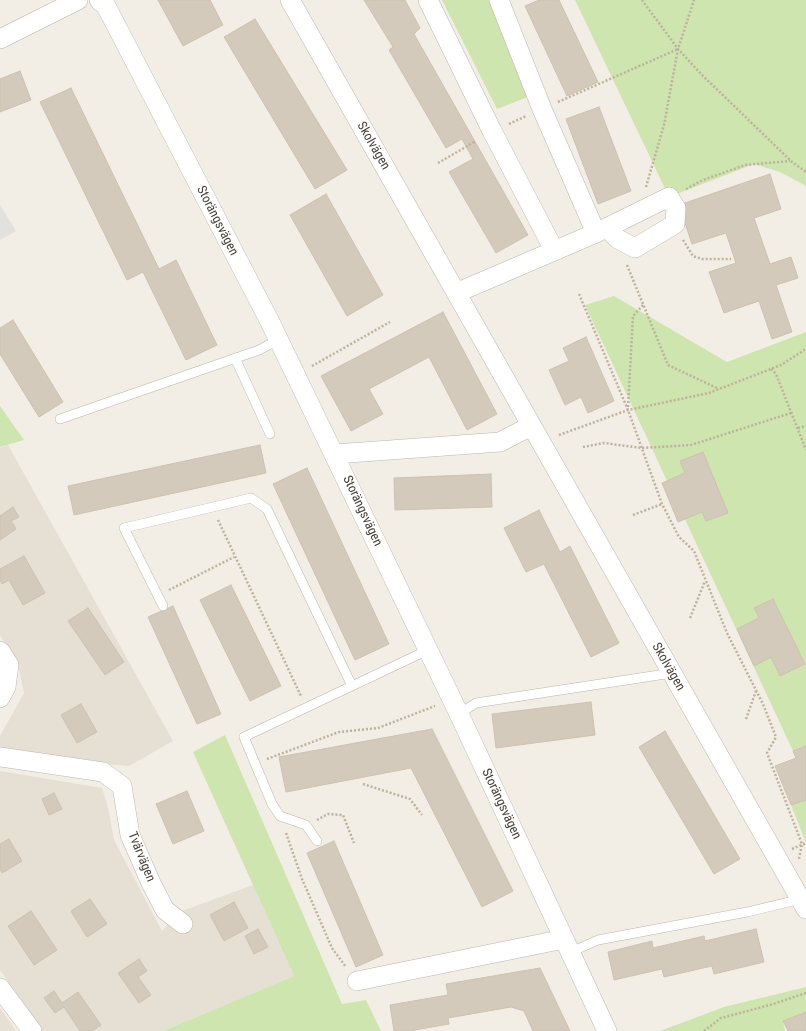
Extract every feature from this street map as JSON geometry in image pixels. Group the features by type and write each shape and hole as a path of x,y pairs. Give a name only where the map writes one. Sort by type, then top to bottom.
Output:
{"street":[{"path":"0,39 78,0"},
{"name":"Storängsvägen","path":"99,0 110,13 335,454 607,1031"},
{"name":"Skolvägen","path":"291,0 535,434 803,904"},
{"path":"428,0 492,131 554,250"},
{"path":"456,293 602,230 669,197 676,208 674,224 635,248 602,230 542,109 498,0"},
{"path":"335,454 500,442 535,434"},
{"path":"0,651 9,665 6,687 0,698"},
{"name":"Tvärvägen","path":"0,757 103,772 122,786 130,836 165,910 183,924"},
{"path":"357,980 567,945"},
{"path":"0,988 32,1031"}],"lane":[{"path":"60,419 235,358 278,340"},
{"path":"235,358 270,434"},
{"path":"163,606 124,528 251,498 267,509 352,686"},
{"path":"317,841 306,825 280,816 272,804 244,736 428,650"},
{"path":"455,707 672,673"},
{"path":"567,945 747,912 803,904"}],"path":[{"path":"642,0 678,48 702,75 791,161 806,172"},
{"path":"649,207 646,185 664,125 678,48 694,0"},
{"path":"669,197 704,180 745,165 791,161"},
{"path":"673,225 680,232 693,256 702,259 732,259"},
{"path":"622,241 622,252 668,365 719,389"},
{"path":"579,294 628,410 662,504 679,538 694,551 727,633 756,690 776,737 767,753 802,844 799,859 802,865"},
{"path":"628,410 633,316 644,304"},
{"path":"294,376 390,322"},
{"path":"535,434 628,410 709,393 781,365 806,349"},
{"path":"771,369 776,374 806,450"},
{"path":"583,446 604,443 642,448 691,445 791,413"},
{"path":"798,428 806,426"},
{"path":"633,515 662,504"},
{"path":"212,506 234,557 307,707"},
{"path":"158,595 234,557"},
{"path":"690,618 706,580"},
{"path":"746,719 756,690"},
{"path":"255,764 339,732 378,728 455,707"},
{"path":"363,784 410,799 422,816"},
{"path":"306,825 328,814 343,815 354,843"},
{"path":"280,816 302,879 332,948 357,980"},
{"path":"704,1031 721,1018 770,1005 806,993"}],"shaded area":[{"path":"0,205 16,231 0,240"},
{"path":"8,445 173,741 129,766 0,755 0,736 24,693 18,665 0,635 0,448"},
{"path":"0,771 102,788 108,807 114,840 162,931 179,912 253,885 294,976 163,1031 42,1031 0,970"},
{"path":"0,1008 16,1031 0,1031"}],"green space":[{"path":"442,0 492,0 533,95 497,109"},
{"path":"575,0 806,0 806,186 780,172 754,164 669,197"},
{"path":"614,296 727,362 806,332 806,746 793,751 585,305"},
{"path":"0,406 24,440 0,447"},
{"path":"225,735 342,1004 366,1000 381,1031 163,1031 294,976 193,752"},
{"path":"806,800 806,843 791,805"},
{"path":"806,987 806,1012 783,1021 785,1031 660,1031 724,1007"}],"building":[{"path":"158,0 210,0 223,25 183,46"},
{"path":"364,0 405,0 420,28 414,34 528,235 496,253 449,172 473,159 462,139 446,148 389,50 393,47"},
{"path":"539,0 559,0 598,82 567,96 525,6"},
{"path":"255,19 347,170 315,189 224,37"},
{"path":"20,71 31,100 0,112 0,79"},
{"path":"71,88 159,269 176,260 217,345 186,360 143,272 127,280 40,102"},
{"path":"599,107 631,191 598,204 566,119"},
{"path":"770,174 781,209 754,218 770,264 791,257 798,278 776,285 792,332 772,339 759,301 724,313 709,272 736,263 726,233 692,244 679,205"},
{"path":"326,194 383,295 347,316 290,215"},
{"path":"443,312 497,414 467,430 429,357 369,389 383,414 351,431 321,376"},
{"path":"13,320 63,402 39,417 0,354 0,328"},
{"path":"586,337 614,401 588,413 581,397 565,405 549,370 569,361 563,348"},
{"path":"260,445 266,473 74,515 68,486"},
{"path":"703,452 728,513 706,521 702,512 678,522 662,483 685,473 680,461"},
{"path":"307,468 389,644 355,660 273,484"},
{"path":"491,474 492,507 395,510 394,478"},
{"path":"13,507 19,517 11,521 16,529 0,540 0,516"},
{"path":"539,510 560,552 570,546 619,643 591,657 544,564 526,572 504,528"},
{"path":"24,556 45,593 23,605 9,580 2,584 0,580 0,569"},
{"path":"231,585 281,686 250,701 200,600"},
{"path":"773,599 805,664 780,676 771,657 754,666 737,629 759,618 754,608"},
{"path":"173,606 221,714 197,724 148,617"},
{"path":"88,608 124,662 105,675 68,621"},
{"path":"591,702 595,735 496,748 492,714"},
{"path":"81,704 97,732 77,743 61,715"},
{"path":"432,729 513,891 482,907 411,768 286,792 279,757"},
{"path":"665,731 740,859 714,874 639,747"},
{"path":"806,746 806,800 791,805 775,766 796,758 793,751"},
{"path":"187,791 204,831 173,844 156,804"},
{"path":"54,793 62,809 49,815 42,799"},
{"path":"9,839 22,861 2,873 0,869 0,844"},
{"path":"334,841 383,955 356,967 307,853"},
{"path":"90,899 107,924 87,937 71,911"},
{"path":"234,902 248,928 224,941 210,915"},
{"path":"31,911 57,950 34,965 8,926"},
{"path":"258,929 268,947 254,954 245,936"},
{"path":"756,929 764,962 714,974 712,966 664,977 662,969 614,980 608,952 652,941 653,948 704,936 705,941"},
{"path":"139,959 147,971 138,977 151,995 139,1003 118,973"},
{"path":"540,968 570,1031 533,1031 524,1011 511,1007 448,1018 449,1024 409,1031 394,1031 390,1005 448,995 446,984"},
{"path":"54,991 62,1003 78,992 101,1025 92,1031 80,1031 64,1007 55,1013 44,998"},
{"path":"806,1012 806,1031 788,1031 783,1021"}]}
